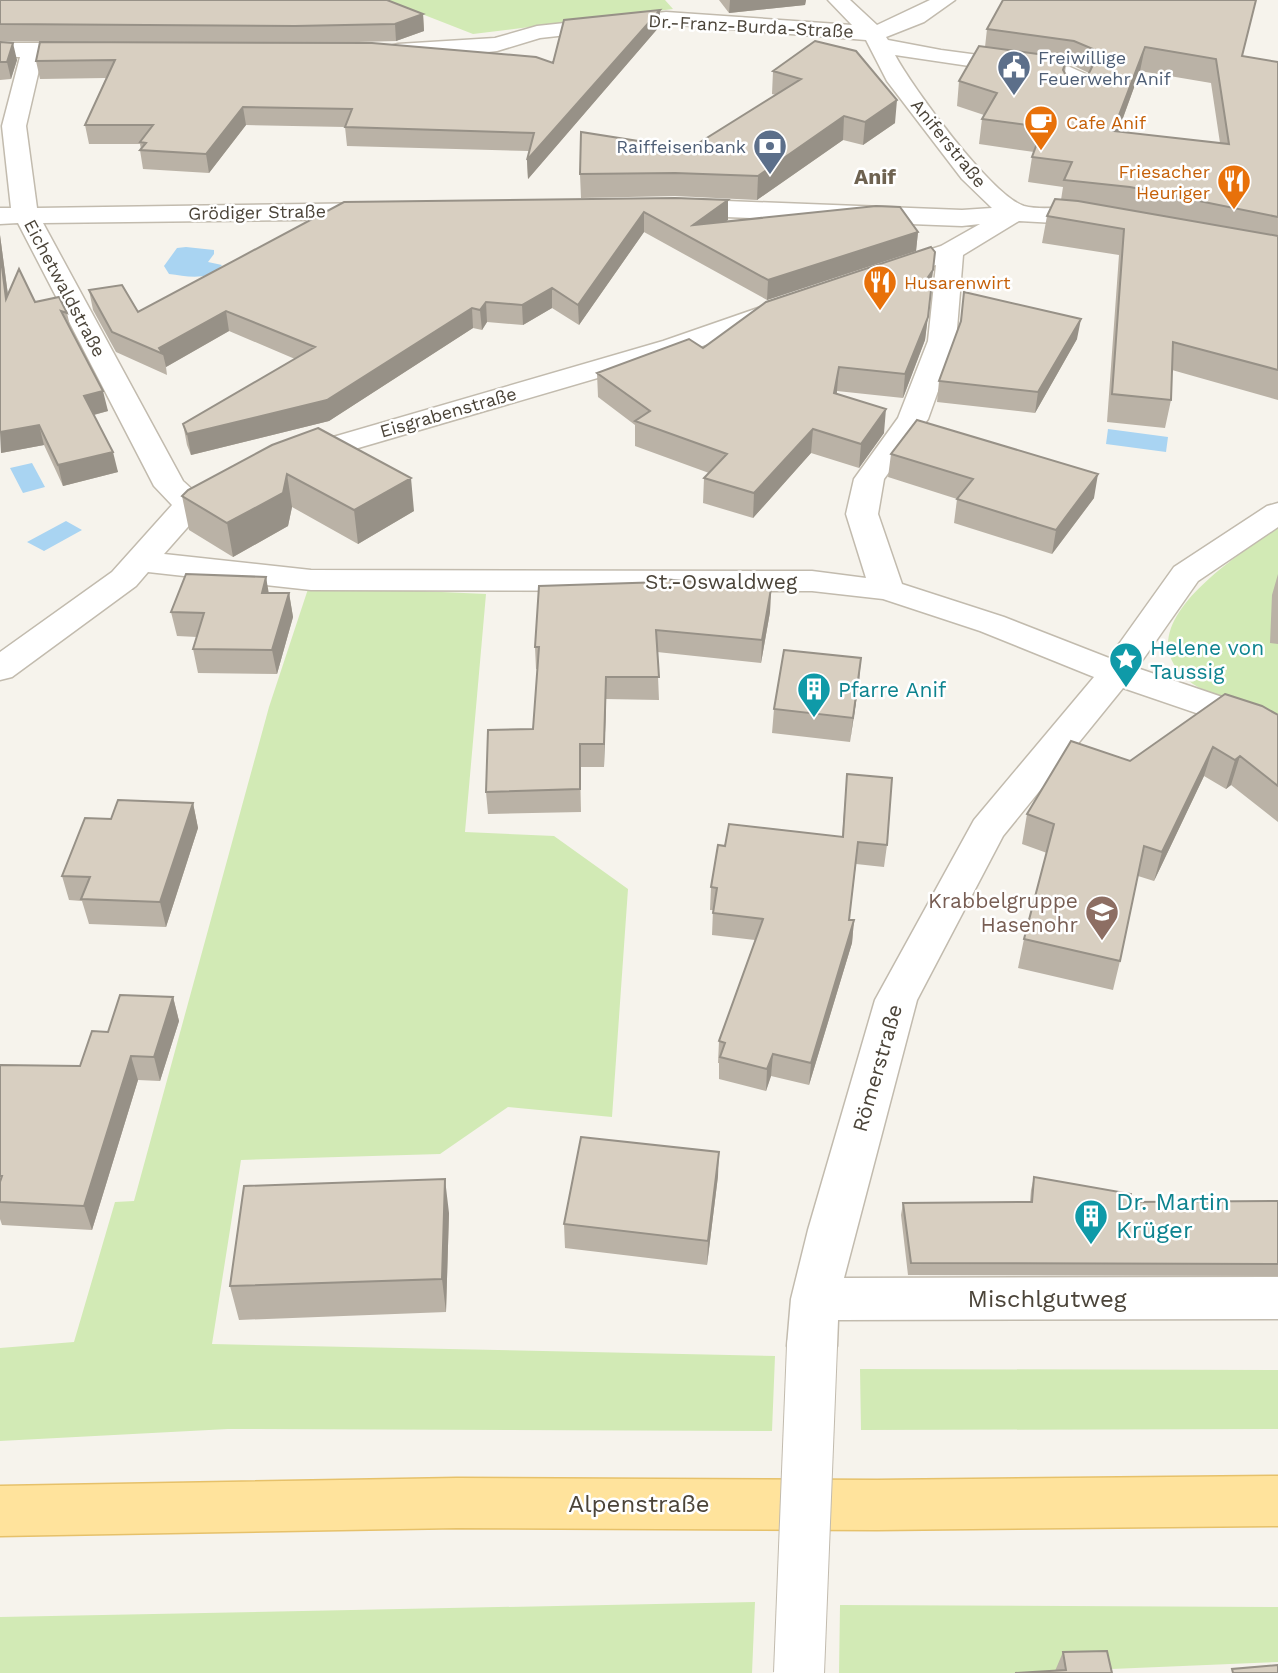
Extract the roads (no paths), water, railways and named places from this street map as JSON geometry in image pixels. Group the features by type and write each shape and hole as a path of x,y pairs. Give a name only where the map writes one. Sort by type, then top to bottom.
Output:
{"main road":[{"name":"Alpenstraße","path":"0,1511 457,1503 877,1505 1278,1501"}],"street":[{"path":"838,0 876,39 941,57 1070,74 1080,80 1073,95"},
{"path":"876,39 945,0"},
{"name":"Dr.-Franz-Burda-Straße","path":"375,52 456,49 497,44 537,32 666,18 787,25 876,39"},
{"name":"Aniferstraße","path":"876,39 895,76 971,174 995,198 1018,213"},
{"path":"0,50 116,51"},
{"name":"Eichetwaldstraße","path":"33,50 15,126 13,216 170,486 190,505"},
{"path":"648,208 962,218 1018,213 1074,216 1128,226"},
{"name":"Grödiger Straße","path":"13,216 399,211"},
{"path":"856,282 950,252 1018,213"},
{"path":"887,590 862,514 869,479 913,419 942,341 950,252"},
{"name":"Eisgrabenstraße","path":"0,669 124,579 190,505 264,470 673,347 814,296"},
{"name":"Römerstraße","path":"800,1673 813,1322 831,1230 896,1000 988,829 1116,673 1186,574 1278,513"},
{"name":"St.-Oswaldweg","path":"140,561 312,580 812,581 887,590 992,624 1116,673 1278,729"},
{"name":"Mischlgutweg","path":"813,1322 1278,1298"}],"water":[{"path":"177,248 214,250 208,262 222,265 204,276 169,274 164,266"},
{"path":"1108,429 1168,437 1166,452 1106,444"},
{"path":"32,463 45,487 23,493 10,468"},
{"path":"66,521 82,530 44,551 27,542"}],"place":[{"name":"Freiwillige Feuerwehr Anif","path":"1014,97"},
{"name":"Cafe Anif","path":"1041,152"},
{"name":"Raiffeisenbank","path":"770,176"},
{"name":"Friesacher Heuriger","path":"1234,211"},
{"name":"Husarenwirt","path":"880,312"},
{"name":"Helene von Taussig","path":"1126,689"},
{"name":"Pfarre Anif","path":"814,719"},
{"name":"Krabbelgruppe Hasenohr","path":"1102,942"},
{"name":"Dr. Martin Krüger","path":"1091,1246"}],"district":[{"name":"Anif","path":"875,176"}]}
